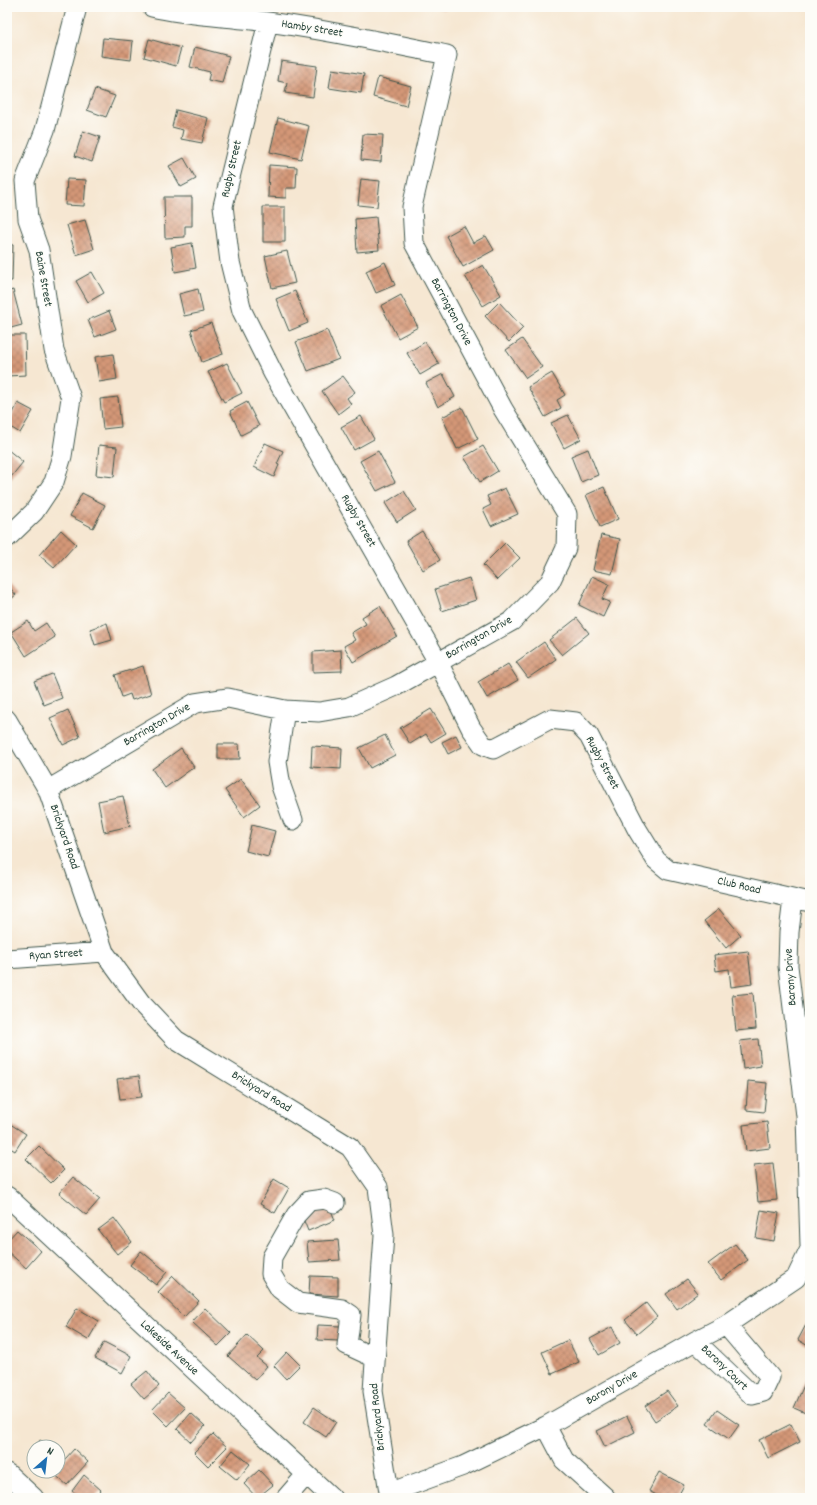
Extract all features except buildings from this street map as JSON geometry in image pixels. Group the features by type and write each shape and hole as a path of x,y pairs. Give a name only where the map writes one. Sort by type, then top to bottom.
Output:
{"street":[{"name":"Baine Street","path":"7,538 34,512 54,482 62,456 71,398 54,350 39,250 28,219 25,181 46,130 77,7"},
{"name":"Hamby Street","path":"152,7 179,14 268,22 320,30 447,54"},
{"name":"Rugby Street","path":"268,22 223,206 230,262 242,310 273,373 438,662 471,728 483,745 493,749 550,719 576,722 589,736 637,829 656,860 668,870"},
{"name":"Barrington Drive","path":"48,790 195,703 228,698 285,710 319,712 349,707 396,686 512,621 550,582 566,548 567,514 503,409 414,243 412,207 447,54"},
{"path":"285,710 277,762 281,786 293,820"},
{"name":"Brickyard Road","path":"7,720 48,790 104,952 141,1003 176,1040 350,1147 378,1187 384,1235 373,1391 389,1495"},
{"name":"Club Road","path":"668,870 802,900"},
{"name":"Barony Drive","path":"389,1495 463,1466 546,1426 695,1340 726,1325 796,1278 810,1248 808,1116 788,966 789,932 802,900"},
{"name":"Ryan Street","path":"7,959 104,952"},
{"path":"335,1202 324,1199 309,1201 296,1215 272,1257 272,1274 280,1289 298,1303 342,1309 351,1315 347,1345 375,1358"},
{"name":"Lakeside Avenue","path":"10,1206 332,1498"},
{"name":"Barony Court","path":"695,1340 752,1395 763,1392 770,1377 726,1325"},
{"path":"546,1426 564,1460 606,1498"},
{"path":"7,1473 34,1498"},
{"path":"286,1498 306,1475"}]}
